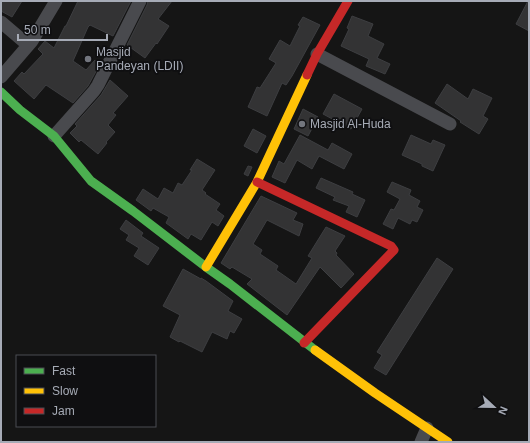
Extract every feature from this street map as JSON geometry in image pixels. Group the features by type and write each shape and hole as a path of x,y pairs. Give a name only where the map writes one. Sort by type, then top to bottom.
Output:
{"street":[{"path":"1,77 32,41 56,1"},
{"path":"54,136 98,85 140,1"},
{"path":"206,267 257,182 317,54 348,1"},
{"path":"1,22 28,45"},
{"path":"317,54 450,124"},
{"path":"1,92 20,110 54,136 91,181 236,288 304,343 448,442"},
{"path":"257,182 391,246 394,250 304,343"},
{"path":"421,442 427,428"}],"building":[{"path":"1,1 22,1 12,17 1,11"},
{"path":"78,1 131,1 113,36 90,25 88,27 73,61 86,70 95,60 100,64 88,86 73,103 46,85 34,99 14,81 22,72 24,74 43,54 38,49 45,41 54,48"},
{"path":"148,1 172,1 158,19 169,26 145,58 127,45"},
{"path":"529,1 529,31 516,24"},
{"path":"352,16 373,24 368,36 384,44 377,58 390,64 385,74 366,66 369,59 341,46 349,29 347,28"},
{"path":"303,17 320,25 292,76 286,85 282,83 267,116 248,107 257,87 260,88 276,63 269,59 280,40 290,46 300,26 298,25"},
{"path":"110,80 128,96 113,113 116,115 108,125 115,132 98,154 81,140 79,142 70,133 77,126 75,124 101,95"},
{"path":"447,84 468,99 473,89 492,98 483,116 488,119 479,134 435,103"},
{"path":"334,94 362,109 351,129 323,114"},
{"path":"303,109 318,117 308,136 294,129"},
{"path":"253,129 266,136 257,153 244,146"},
{"path":"300,135 328,150 332,143 352,154 344,169 319,156 312,169 297,160 285,183 272,177 279,161 284,164"},
{"path":"411,135 431,144 433,140 445,145 433,171 402,155"},
{"path":"197,159 215,170 202,190 206,193 205,194 220,204 216,210 224,216 218,226 212,222 201,240 191,234 188,239 166,223 169,217 153,208 151,211 136,200 143,189 158,199 164,188 173,193 178,183 182,185"},
{"path":"248,166 252,167 248,176 244,174"},
{"path":"321,178 353,192 352,194 365,200 357,217 346,212 349,206 333,200 335,197 316,188"},
{"path":"392,182 411,190 409,195 420,201 417,207 423,210 417,222 412,220 410,224 398,218 393,229 383,224 391,209 394,210 400,199 387,192"},
{"path":"261,196 297,213 293,220 303,224 299,236 267,220 253,244 262,250 260,254 278,266 276,270 296,284 312,258 308,256 326,227 345,236 335,251 337,253 336,255 354,274 341,288 320,267 287,315 247,284 252,279 232,267 230,269 221,263"},
{"path":"126,220 143,233 141,236 159,248 148,265 134,256 139,248 126,240 129,235 120,229"},
{"path":"437,258 453,269 386,375 374,368 382,355 377,352"},
{"path":"183,269 206,281 233,301 228,311 242,319 234,333 230,331 227,339 212,332 202,352 170,337 180,315 163,306"}],"traffic: fast":[{"path":"1,92 20,110 54,136 91,181 230,284 315,350"}],"traffic: slow":[{"path":"206,267 257,182 307,75"},
{"path":"315,350 375,393 448,442"}],"traffic: jam":[{"path":"307,75 317,54 348,1"},
{"path":"257,182 391,246 394,250 304,343"}],"place":[{"name":"Masjid Pandeyan (LDII)","path":"88,59"},
{"name":"Masjid Al-Huda","path":"302,124"}]}
